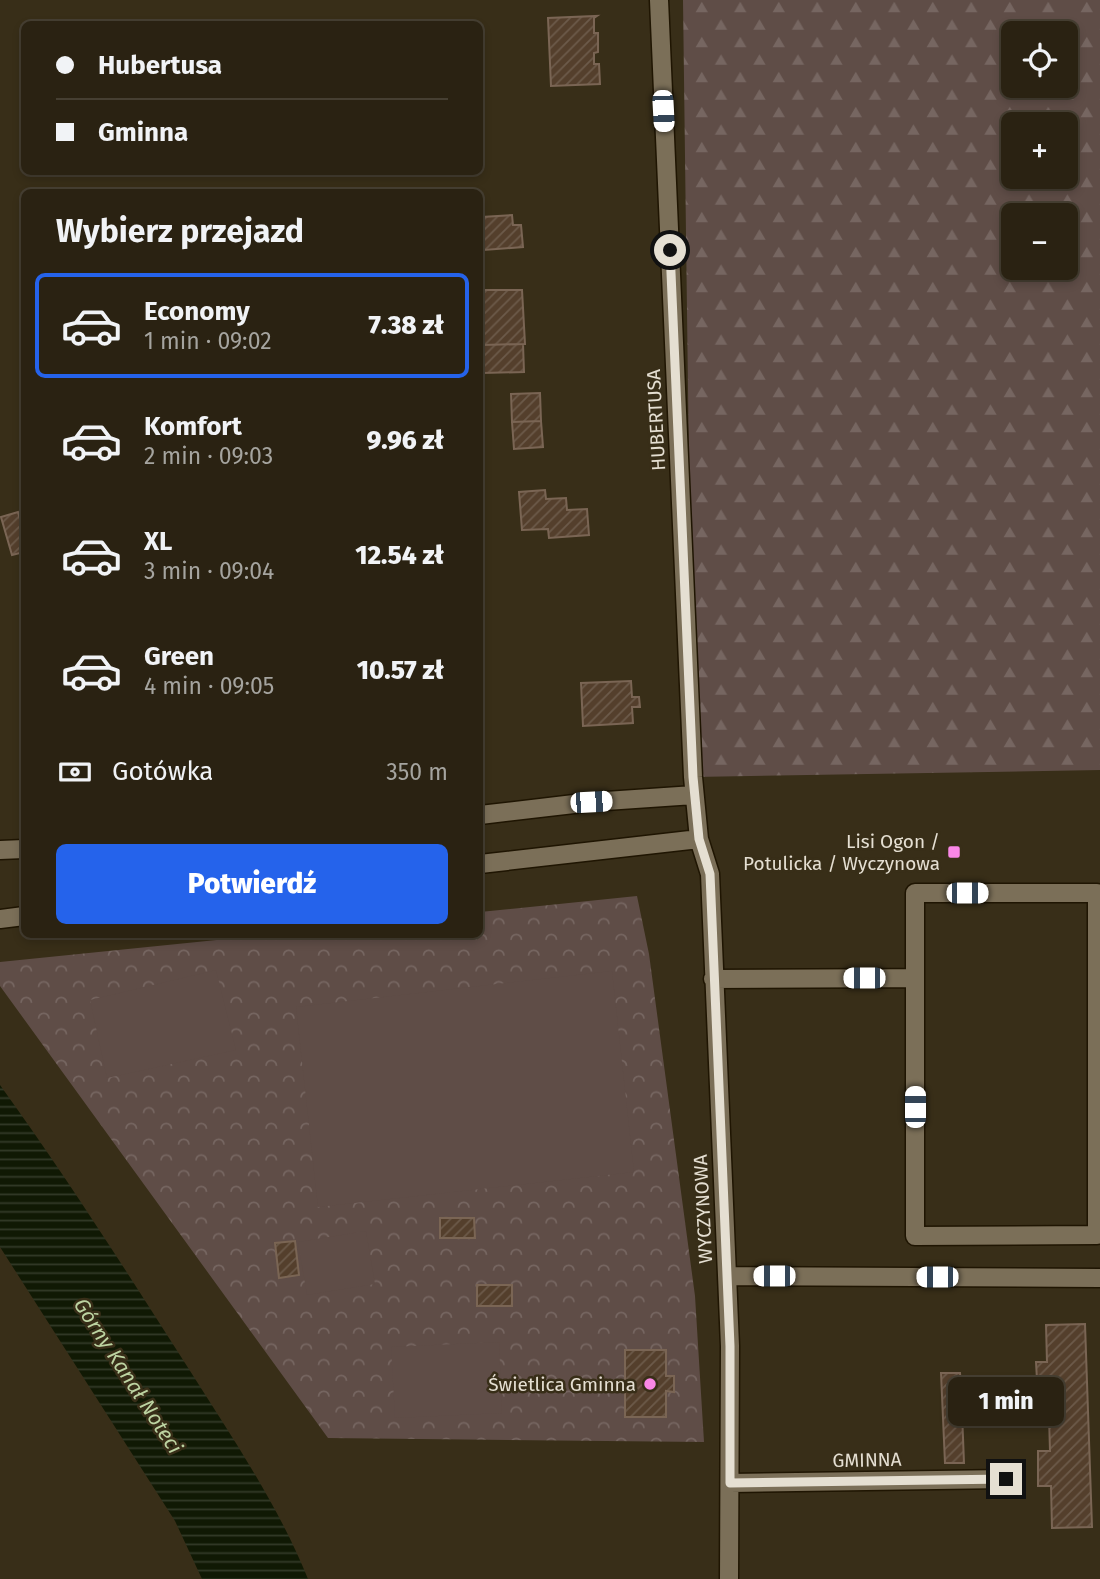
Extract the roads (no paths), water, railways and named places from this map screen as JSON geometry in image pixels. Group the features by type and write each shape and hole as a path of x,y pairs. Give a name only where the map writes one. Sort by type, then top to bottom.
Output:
{"street":[{"name":"HUBERTUSA","path":"659,0 694,795 699,839"},
{"path":"483,815 591,802 694,795"},
{"path":"483,864 699,839"},
{"name":"WYCZYNOWA","path":"699,839 710,874 727,1276 729,1579"},
{"path":"0,850 21,849"},
{"path":"915,893 1097,893 1097,1235 915,1236 915,978 915,893"},
{"path":"0,919 21,916"},
{"path":"713,979 915,978"},
{"path":"727,1276 1100,1278"},
{"name":"GMINNA","path":"730,1483 1006,1479"}],"water":[{"name":"Górny Kanał Noteci","path":"0,1085 48,1153 235,1442 282,1523 308,1579 202,1579 175,1521 0,1247"}],"place":[{"name":"Lisi Ogon / Potulicka / Wyczynowa","path":"954,852"},
{"name":"Świetlica Gminna","path":"650,1384"}]}
